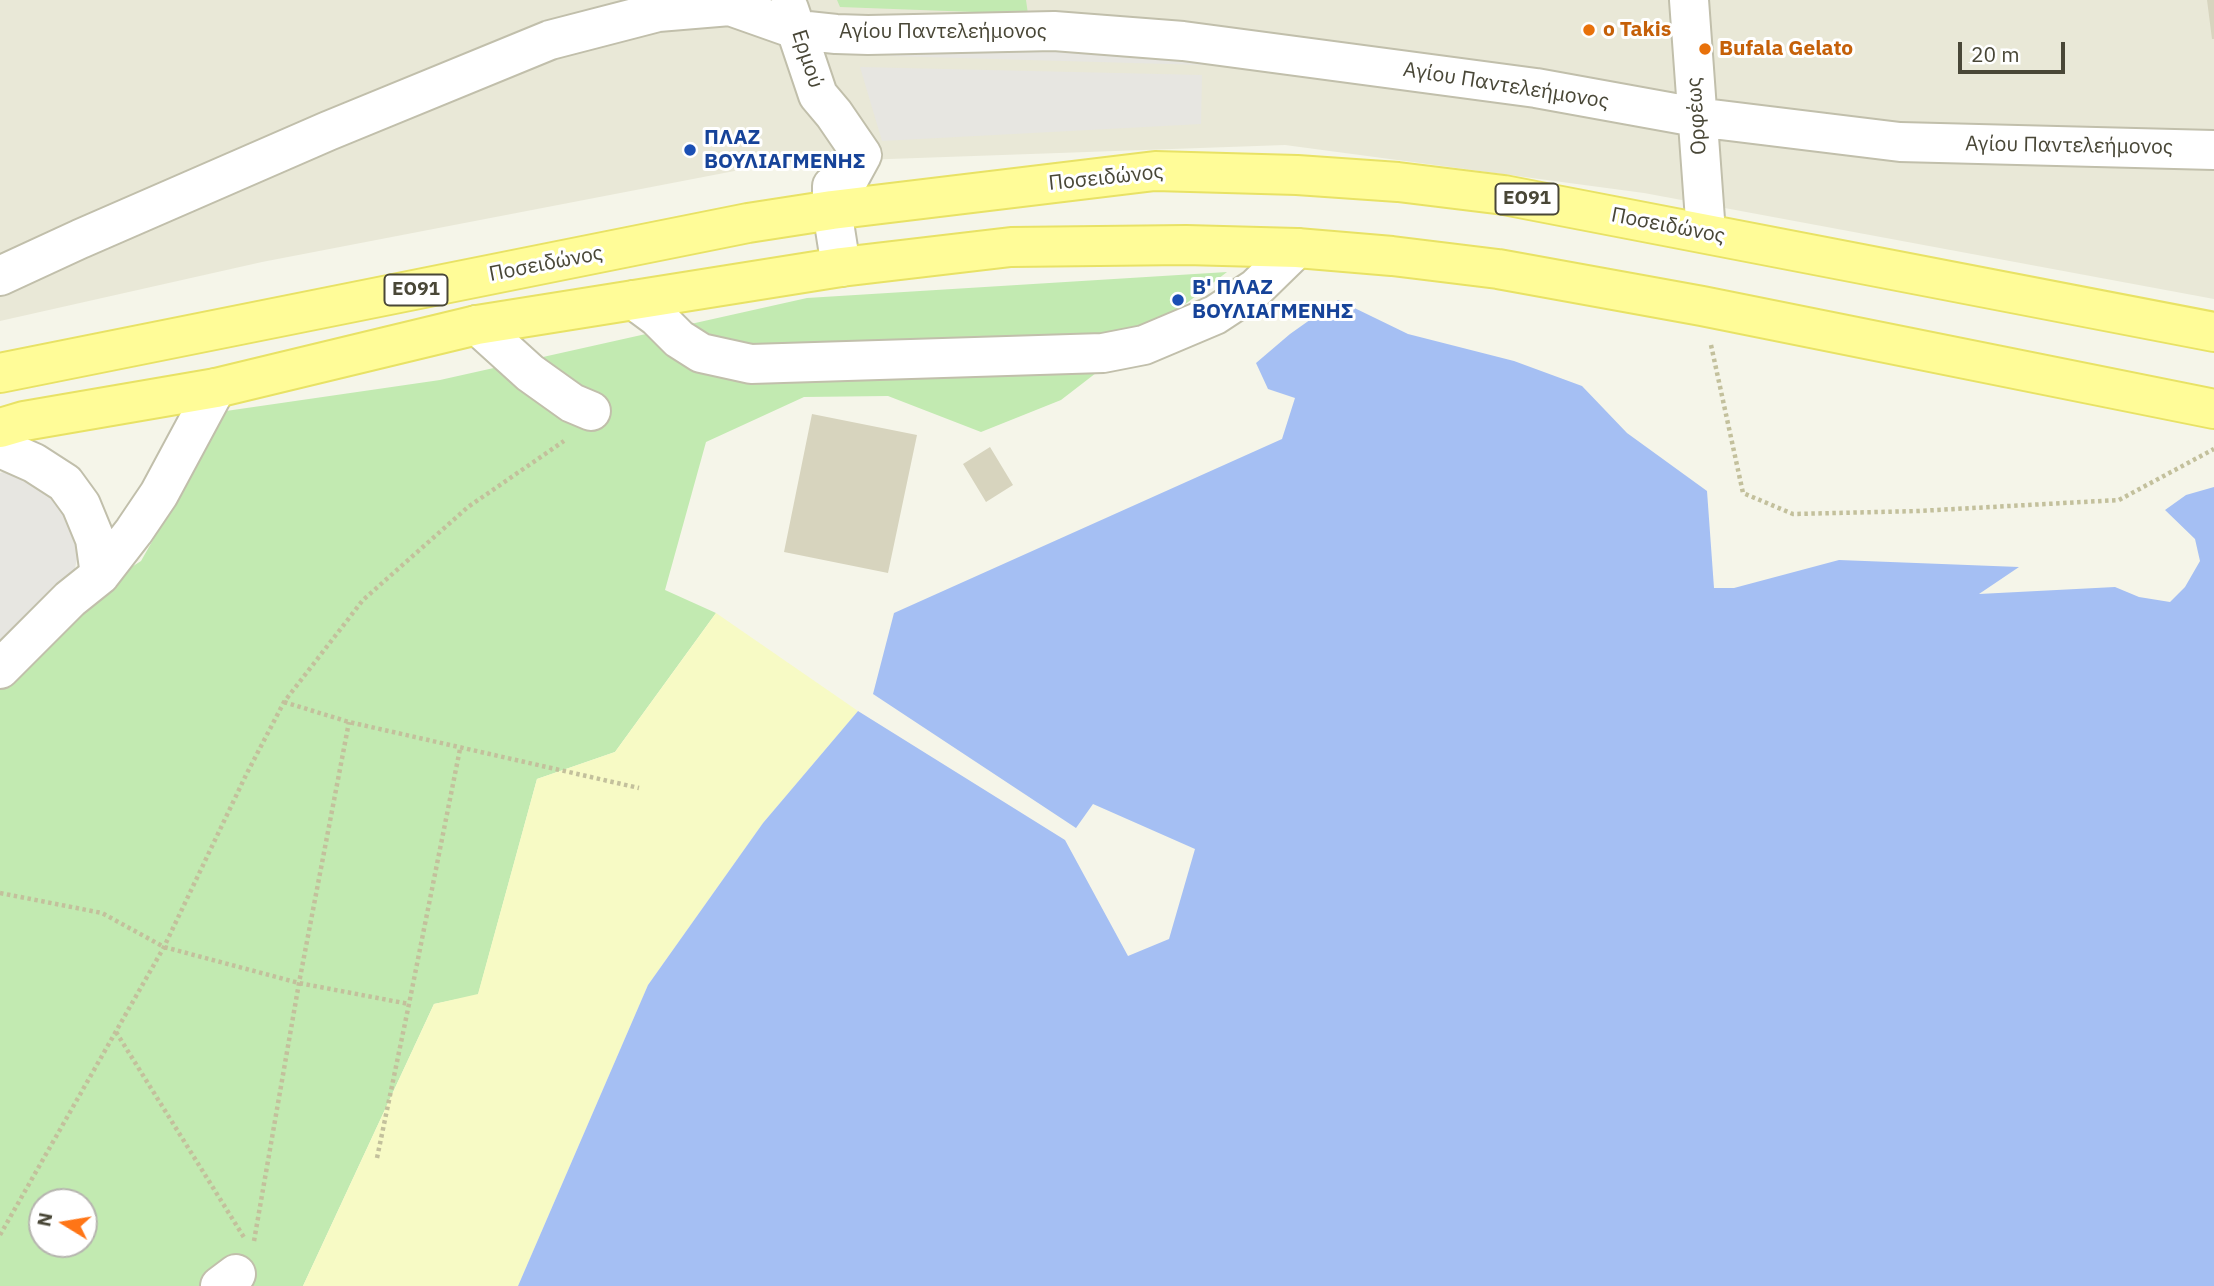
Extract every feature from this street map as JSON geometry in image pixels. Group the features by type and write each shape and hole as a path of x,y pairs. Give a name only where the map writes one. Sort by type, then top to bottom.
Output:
{"main road":[{"name":"Ποσειδώνος","path":"0,373 748,223 832,210 1155,171 1297,174 1398,182 1504,195 2214,332"},
{"name":"ΕΟ91","path":"0,428 24,421 216,388 477,325 841,267 1011,247 1297,248 1498,269 1702,306 2214,409"}],"street":[{"name":"Ορφέως","path":"1689,0 1706,233"},
{"name":"Αγίου Παντελεήμονος","path":"0,276 328,131 550,40 657,12 730,6 792,15 868,35 1054,16 1184,41 1536,88 1696,117 1900,142 2214,150"},
{"name":"Ερμού","path":"792,15 818,95 834,114 832,210 841,267"},
{"path":"634,300 657,317 679,339 701,353 751,364 1103,353 1144,345 1215,315 1256,288 1297,248"},
{"path":"477,325 530,373 572,403 591,411"},
{"path":"0,669 70,599 100,575 159,494 216,388"},
{"path":"0,448 34,463 65,483 81,505 95,539 100,575"}],"path":[{"path":"1702,306 1743,492 1793,514 1918,511 2119,500 2214,449"},
{"path":"0,1235 164,947 284,702 363,600 468,507 564,442 591,411"},
{"path":"284,702 349,722 460,749 639,788"},
{"path":"116,1032 252,1251 349,722"},
{"path":"377,1158 460,749"},
{"path":"0,893 102,913 164,947 299,984 409,1004"}],"shaded area":[{"path":"0,0 2214,0 2214,299 1644,193 1285,145 776,163 262,262 0,321"},
{"path":"837,0 1026,0 1028,14 840,7"},
{"path":"868,35 1204,44 1203,65 890,56"},
{"path":"860,67 1202,75 1201,124 882,141"},
{"path":"1227,272 1061,400 981,432 888,396 804,397 706,442 665,590 716,613 615,752 537,779 478,995 434,1004 303,1286 0,1286 0,688 69,607 141,561 226,411 440,380 807,298"},
{"path":"6,471 53,490 82,538 71,585 0,654 0,473"}],"sand":[{"path":"716,613 858,711 763,823 648,985 518,1286 303,1286 434,1004 478,994 537,779 615,752"}],"water":[{"path":"1338,300 1408,334 1514,361 1582,386 1627,433 1707,491 1714,588 1734,588 1839,560 2019,567 1979,594 2115,587 2139,597 2170,602 2185,587 2200,561 2195,539 2165,510 2186,495 2214,487 2214,1286 518,1286 648,985 763,823 858,711 1065,840 1128,956 1169,939 1195,849 1093,804 1076,828 873,694 894,613 1282,439 1295,398 1268,389 1256,363 1290,334"}],"building":[{"path":"2207,0 2214,0 2214,39 2212,39"},
{"path":"812,414 917,435 888,573 784,552"},
{"path":"990,447 1013,485 986,502 963,464"}],"place":[{"name":"o Takis","path":"1589,30"},
{"name":"Bufala Gelato","path":"1705,49"},
{"name":"ΠΛΑΖ ΒΟΥΛΙΑΓΜΕΝΗΣ","path":"690,150"},
{"name":"Β' ΠΛΑΖ ΒΟΥΛΙΑΓΜΕΝΗΣ","path":"1178,300"}]}
